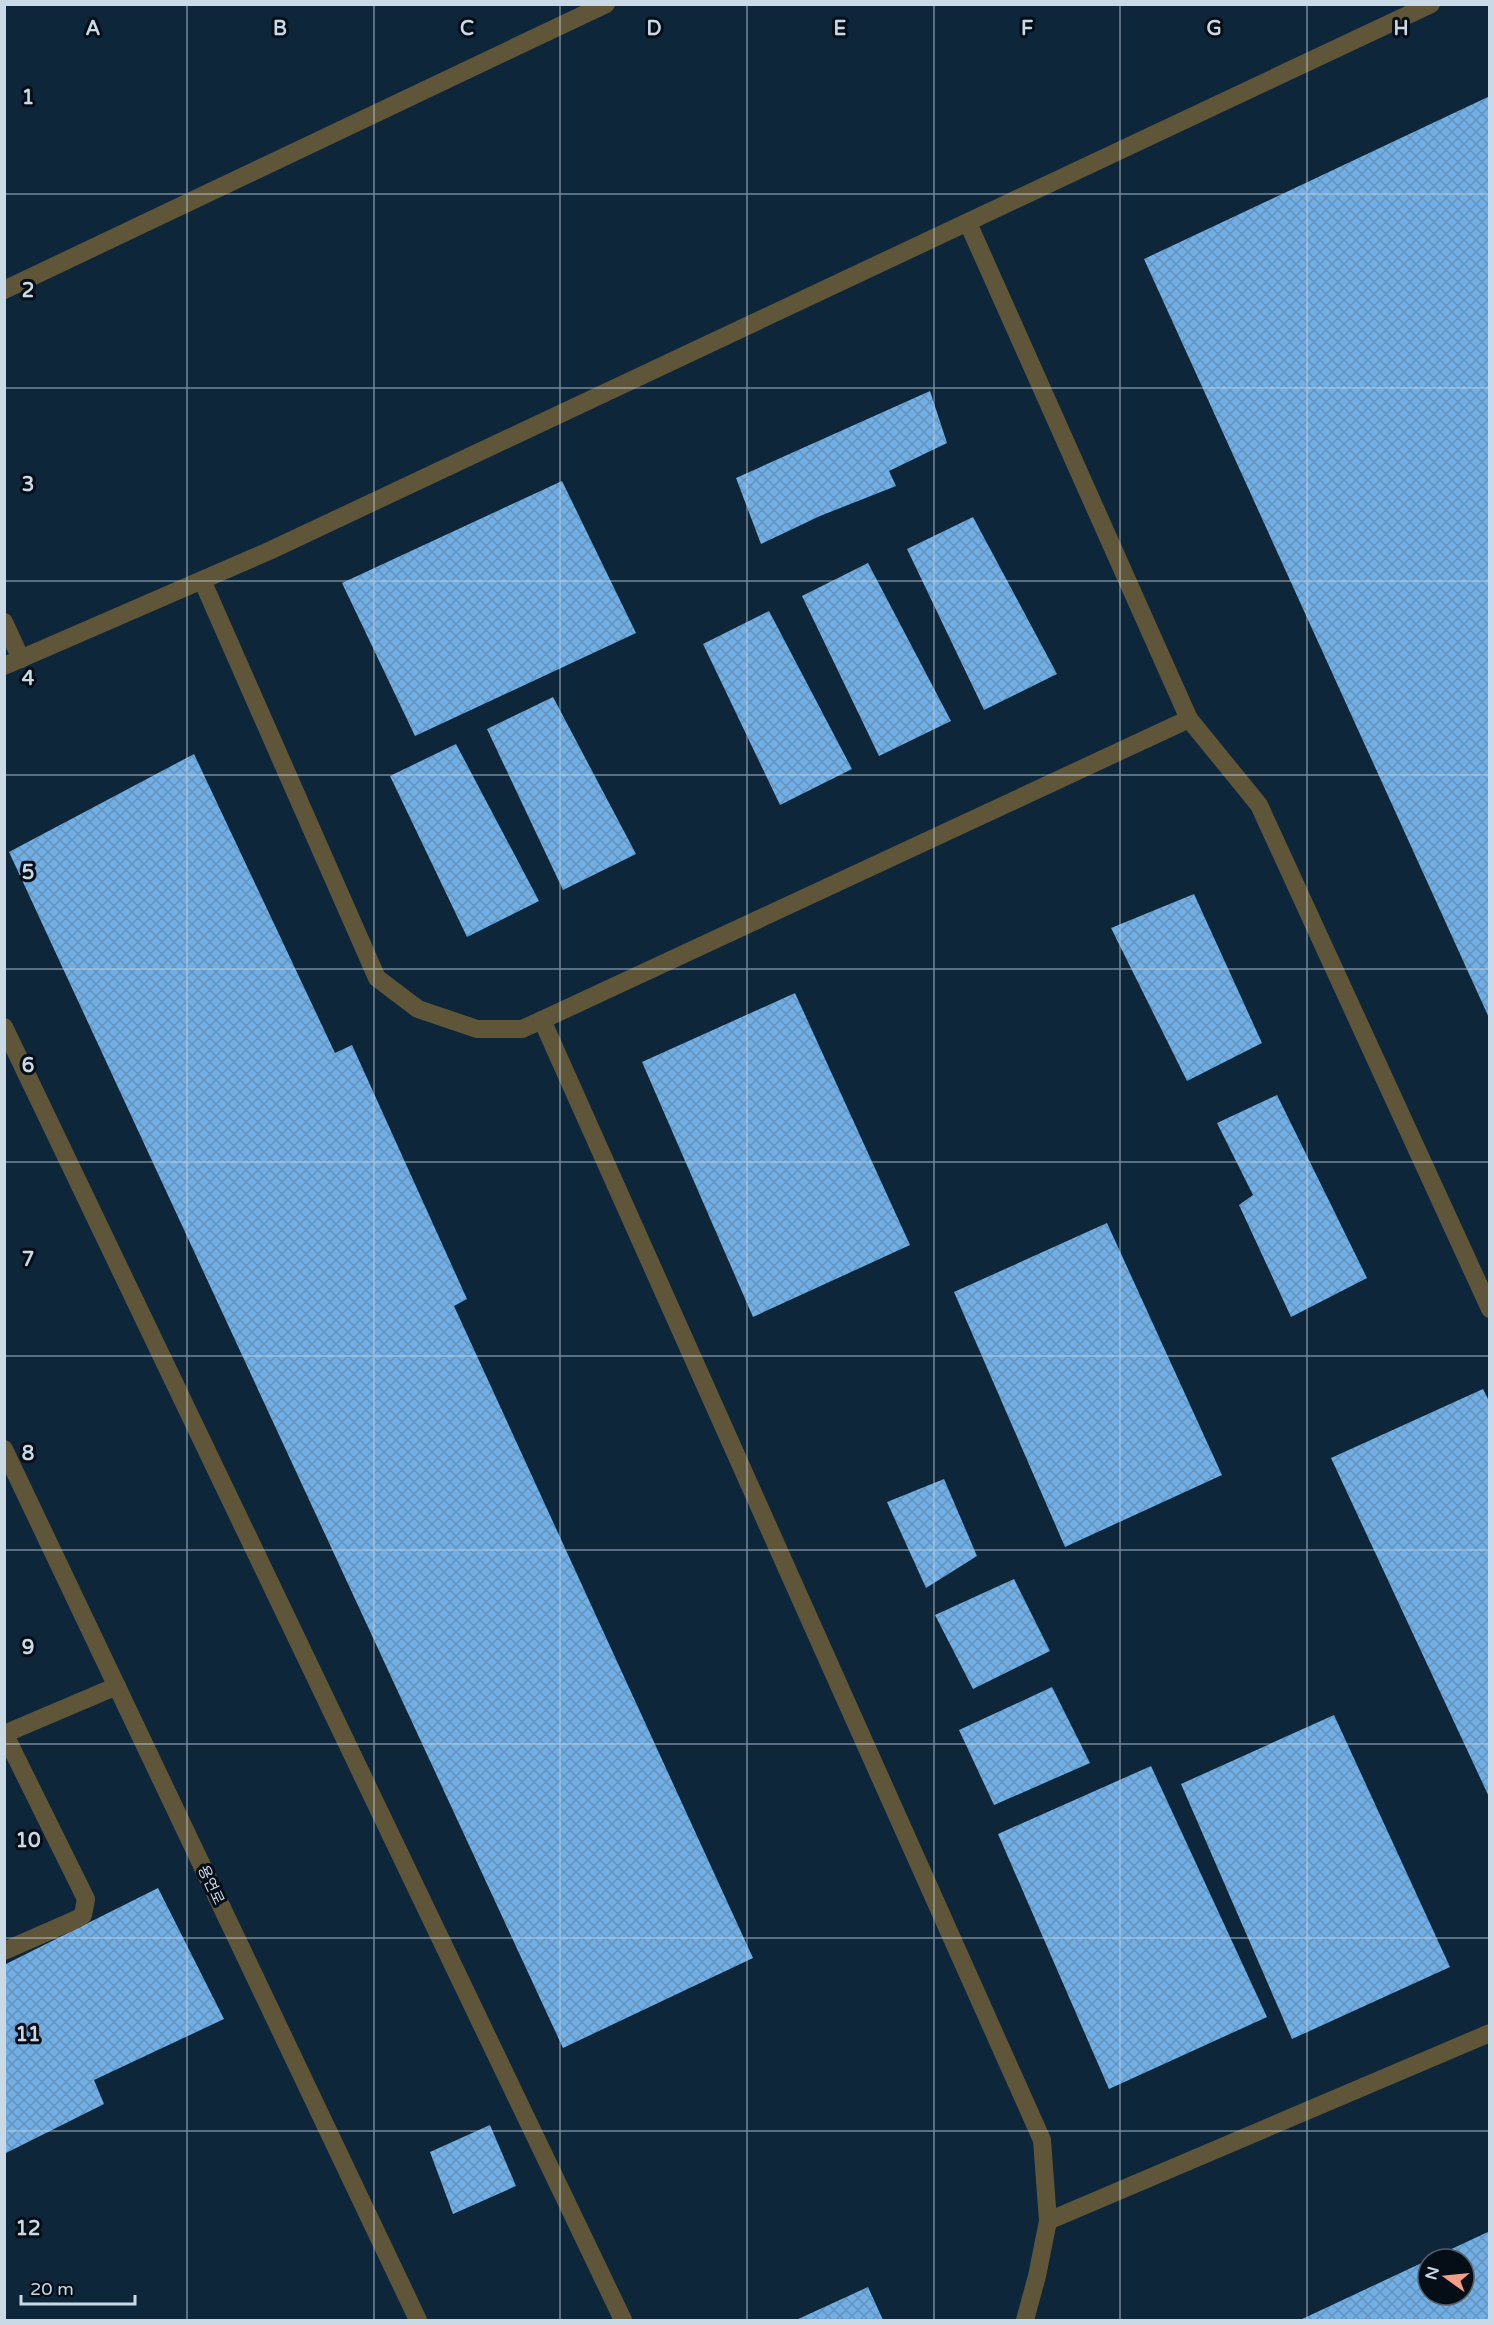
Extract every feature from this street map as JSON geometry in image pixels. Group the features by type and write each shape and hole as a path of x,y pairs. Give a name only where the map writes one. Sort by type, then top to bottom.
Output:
{"lane":[{"path":"4,290 606,4"},
{"path":"4,622 13,662 279,546 1431,4"},
{"path":"968,223 1190,719 1259,805 1490,1309"},
{"path":"201,580 377,978 418,1009 477,1029 522,1029 1190,719"},
{"path":"542,1020 1042,2140 1048,2221 1025,2320"},
{"path":"4,1027 623,2320"},
{"name":"용연로","path":"4,1449 418,2320"},
{"path":"4,1951 77,1919 83,1915 86,1899 5,1734 117,1686"},
{"path":"1048,2221 1490,2033"}],"building":[{"path":"1490,96 1490,1020 1144,259"},
{"path":"930,391 947,443 889,471 896,486 820,516 761,544 736,478"},
{"path":"562,481 636,633 415,736 342,583"},
{"path":"973,517 1057,674 984,710 907,549"},
{"path":"868,563 951,721 879,756 802,596"},
{"path":"769,611 852,769 780,805 703,644"},
{"path":"553,697 636,854 563,890 487,729"},
{"path":"456,744 539,901 467,937 390,776"},
{"path":"194,754 335,1053 352,1045 467,1299 454,1306 753,1958 563,2048 9,852"},
{"path":"1194,894 1262,1043 1187,1081 1111,928"},
{"path":"795,993 910,1245 753,1317 642,1062"},
{"path":"1277,1095 1367,1278 1291,1317 1239,1205 1253,1195 1217,1123"},
{"path":"1107,1223 1222,1475 1065,1547 954,1292"},
{"path":"1483,1389 1490,1403 1490,1799 1331,1458"},
{"path":"944,1479 977,1556 926,1588 887,1502"},
{"path":"1014,1579 1050,1651 973,1689 935,1615"},
{"path":"1052,1687 1090,1763 994,1805 959,1730"},
{"path":"1334,1715 1450,1967 1292,2039 1181,1784"},
{"path":"1151,1766 1267,2017 1109,2089 998,1834"},
{"path":"158,1888 224,2019 94,2080 104,2104 4,2154 4,1965"},
{"path":"490,2125 516,2186 453,2214 430,2152"},
{"path":"1490,2231 1490,2320 1300,2320 1416,2266 1416,2307 1476,2307 1476,2247 1456,2247"},
{"path":"868,2287 883,2320 796,2320"}]}
